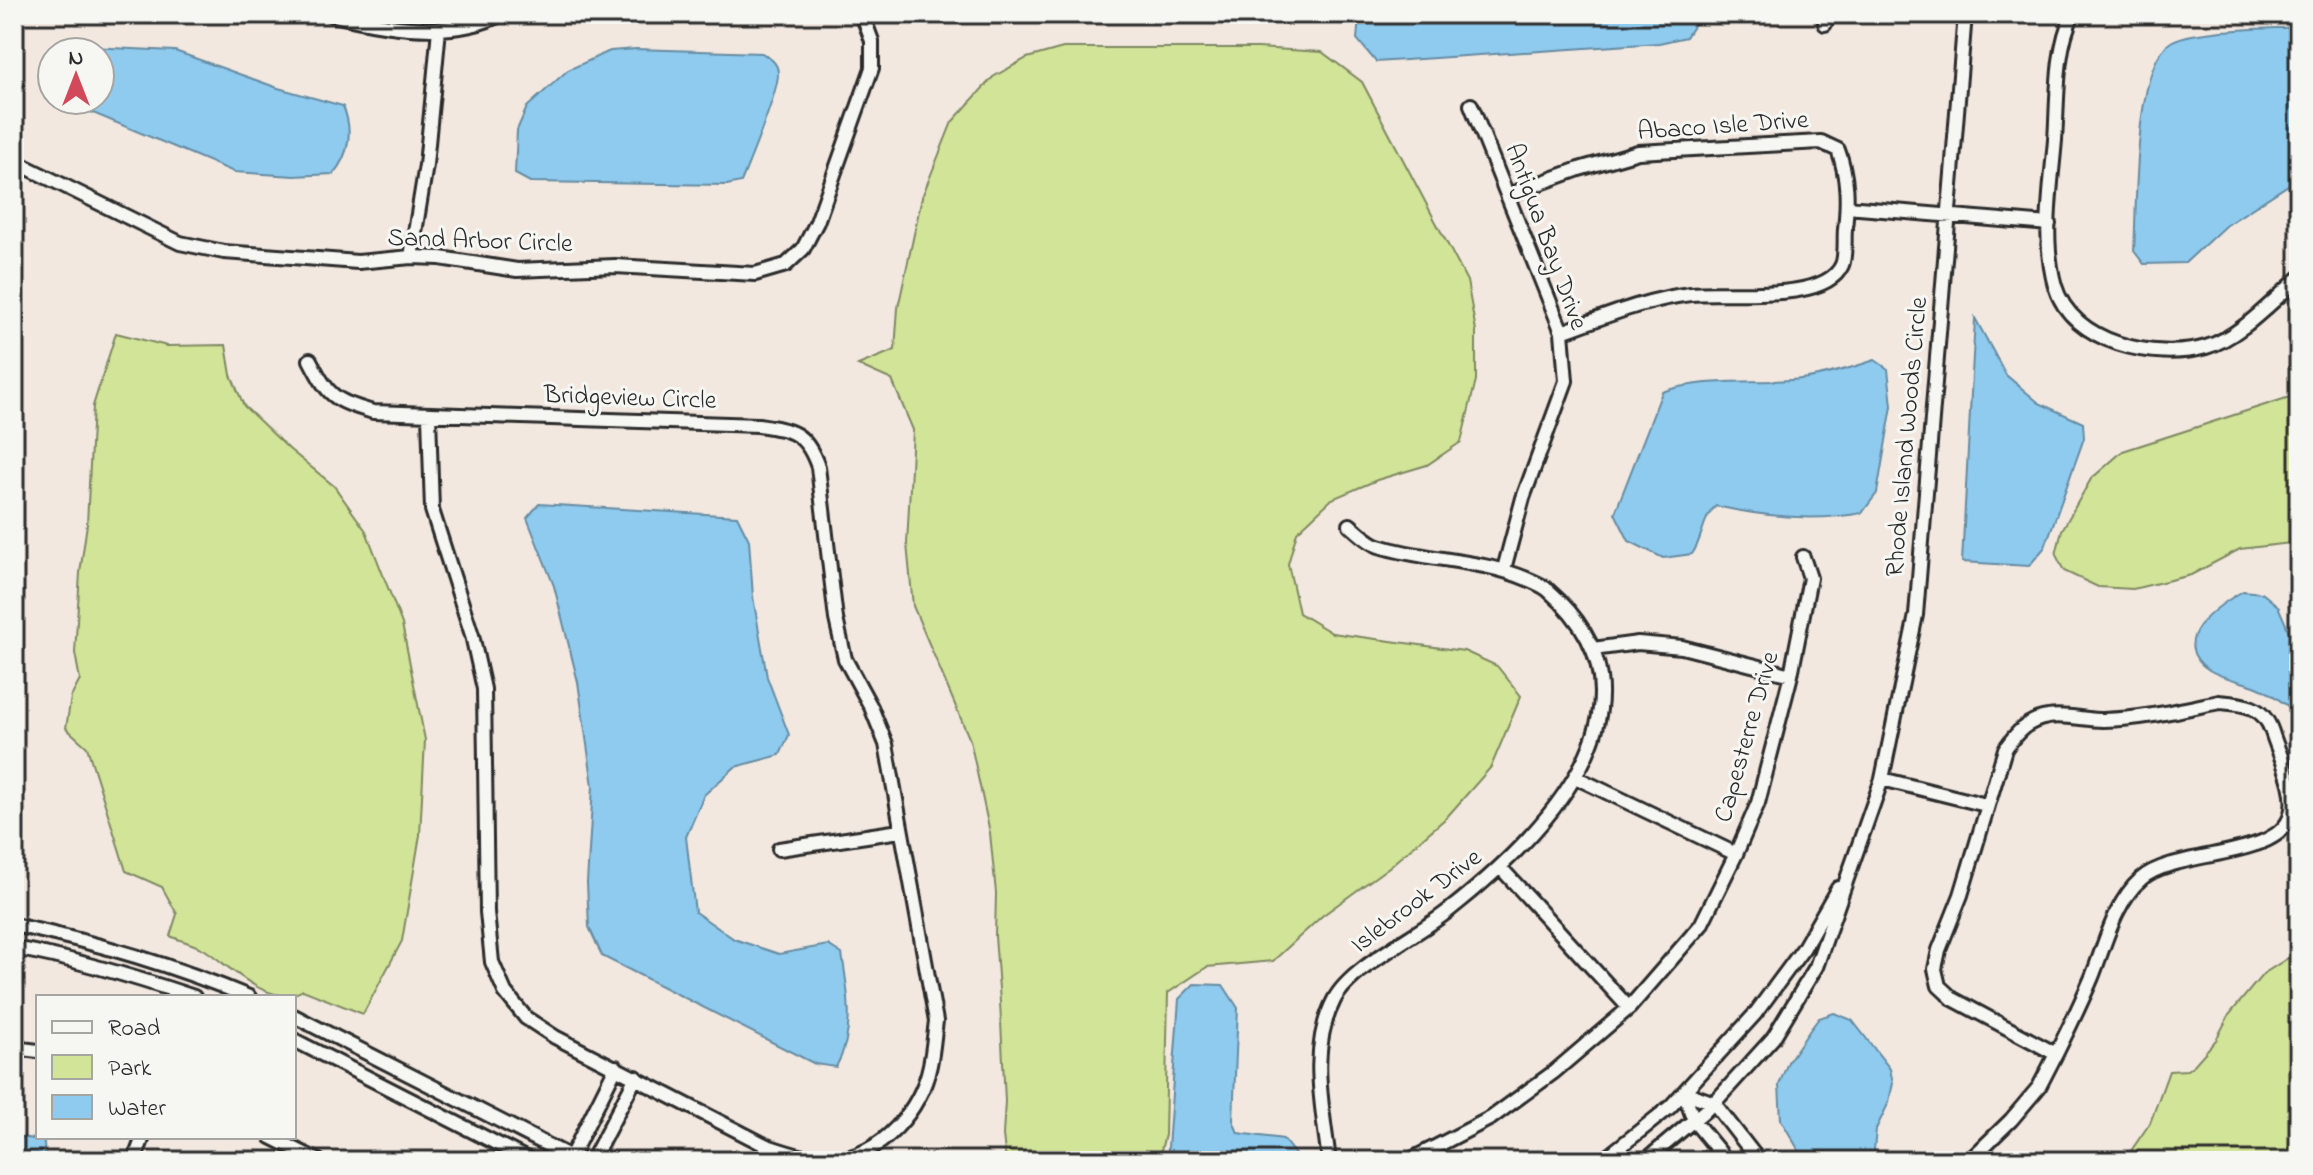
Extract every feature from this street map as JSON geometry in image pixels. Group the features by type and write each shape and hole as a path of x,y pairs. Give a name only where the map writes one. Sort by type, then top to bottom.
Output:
{"street":[{"path":"330,14 358,21 439,29 476,26 501,14"},
{"name":"Rhode Island Woods Circle","path":"1645,1161 1714,1103 1773,1038 1816,967 1882,779 1916,615 1965,14"},
{"path":"2073,14 2062,54 2049,224 2050,260 2056,290 2071,313 2097,335 2133,350 2168,352 2208,347 2240,329 2299,278"},
{"name":"Sand Arbor Circle","path":"14,161 180,243 224,252 358,262 411,257 440,258 517,270 615,266 755,274 786,265 803,249 817,222 872,68 869,16"},
{"path":"411,257 426,165 439,29"},
{"name":"Antigua Bay Drive","path":"1471,105 1562,332 1566,381 1523,498 1504,569"},
{"name":"Abaco Isle Drive","path":"1508,195 1638,152 1821,142 1838,150 1847,172 1842,266 1823,284 1795,292 1693,294 1653,300 1562,332"},
{"path":"1847,207 2049,224"},
{"path":"310,360 324,388 341,402 373,412 429,415"},
{"name":"Bridgeview Circle","path":"429,415 758,425 789,430 811,447 818,467 836,619 845,659 871,707 886,744 936,1021 930,1067 909,1115 875,1147 836,1160 801,1157 767,1146 555,1037 526,1018 505,992 492,962 487,912 484,689 472,635 432,510 429,415"},
{"name":"Islebrook Drive","path":"1329,1161 1318,1066 1322,1028 1335,997 1351,979 1447,912 1500,867 1549,815 1577,778 1592,746 1600,711 1599,678 1593,649 1577,620 1546,588 1504,569 1376,546 1350,525"},
{"name":"Capesterre Drive","path":"1408,1161 1491,1118 1554,1072 1629,1008 1701,925 1758,803 1791,675 1810,578 1803,557"},
{"path":"1593,649 1638,643 1682,647 1791,675"},
{"path":"1973,1157 2039,1087 2077,1014 2124,899 2141,878 2164,865 2261,843 2284,829 2292,813 2291,792 2268,720 2248,704 2219,702 2142,718 2099,720 2049,716 2029,723 2016,733 2005,749 1935,969 1939,986 1953,999 2056,1054"},
{"path":"1577,778 1736,854"},
{"path":"1882,779 1986,805"},
{"path":"779,849 900,831"},
{"name":"Rhode Island Woods Circle","path":"1602,1161 1670,1107 1755,1014 1803,949 1855,857"},
{"path":"1500,867 1629,1008"},
{"path":"14,925 108,947 203,977 244,995"},
{"path":"14,948 64,957 188,995"},
{"path":"196,995 203,977"},
{"path":"296,1017 573,1159 616,1067"},
{"path":"296,1041 531,1161"},
{"path":"14,1048 36,1051"},
{"path":"592,1161 636,1077"},
{"path":"1684,1092 1714,1103 1759,1161"},
{"path":"1684,1092 1694,1121 1727,1161"},
{"path":"134,1161 142,1139"},
{"path":"275,1139 319,1161"},
{"path":"875,1147 882,1161"}],"green space":[{"path":"1063,48 1258,48 1322,52 1362,82 1467,281 1476,331 1476,380 1461,442 1427,465 1377,480 1332,499 1297,532 1288,564 1299,613 1332,633 1464,651 1497,666 1521,696 1491,767 1446,818 1389,867 1322,916 1273,961 1207,967 1168,993 1165,1135 1158,1161 1006,1161 995,936 996,893 990,833 970,740 913,606 907,544 913,430 892,380 858,365 895,350 898,308 922,197 952,122 993,77 1027,58"},
{"path":"116,333 167,346 226,345 231,375 244,406 334,486 366,531 402,624 425,740 420,835 402,941 363,1014 303,990 291,995 265,991 205,950 170,936 177,914 162,887 126,871 87,747 66,728 71,697 80,680 75,653 80,573 87,524 93,406"},
{"path":"2299,394 2299,546 2291,543 2240,549 2191,575 2133,589 2098,587 2064,571 2056,555 2062,530 2091,479 2123,451"},
{"path":"2299,951 2299,1161 2124,1161 2150,1123 2169,1071 2187,1070 2194,1065 2216,1040 2229,1015 2263,974"}],"water":[{"path":"1366,14 1701,14 1686,37 1659,43 1376,62 1357,39 1359,18"},
{"path":"2299,27 2299,178 2225,226 2185,263 2144,264 2134,251 2139,139 2143,107 2159,56 2171,42 2195,34"},
{"path":"116,48 175,51 278,88 343,106 348,124 348,142 333,174 294,176 234,172 100,116 116,116"},
{"path":"610,51 762,53 775,63 778,72 774,94 741,182 727,185 530,182 515,174 517,130 527,107 568,70"},
{"path":"1975,318 2006,375 2039,403 2083,423 2084,438 2045,547 2029,566 1962,562"},
{"path":"1875,360 1888,369 1892,406 1877,493 1862,513 1789,517 1716,506 1708,516 1692,554 1663,558 1629,541 1615,513 1662,392 1709,383 1802,379"},
{"path":"539,504 737,516 749,540 753,597 767,677 789,735 780,755 735,767 704,795 686,837 695,912 734,939 779,954 828,945 842,954 849,1012 846,1040 836,1067 815,1064 602,956 589,927 587,883 593,786 578,682 554,586 527,518"},
{"path":"2243,591 2262,593 2278,606 2299,655 2299,714 2268,692 2215,673 2197,659 2193,648 2194,636 2200,625"},
{"path":"1194,984 1223,985 1238,1008 1233,1120 1238,1133 1283,1139 1300,1161 1167,1161 1179,999"},
{"path":"1834,1013 1852,1020 1890,1069 1893,1083 1889,1102 1876,1129 1873,1161 1805,1161 1781,1120 1779,1085 1788,1062 1819,1018"},
{"path":"14,1136 44,1143 45,1161 14,1161"}]}
